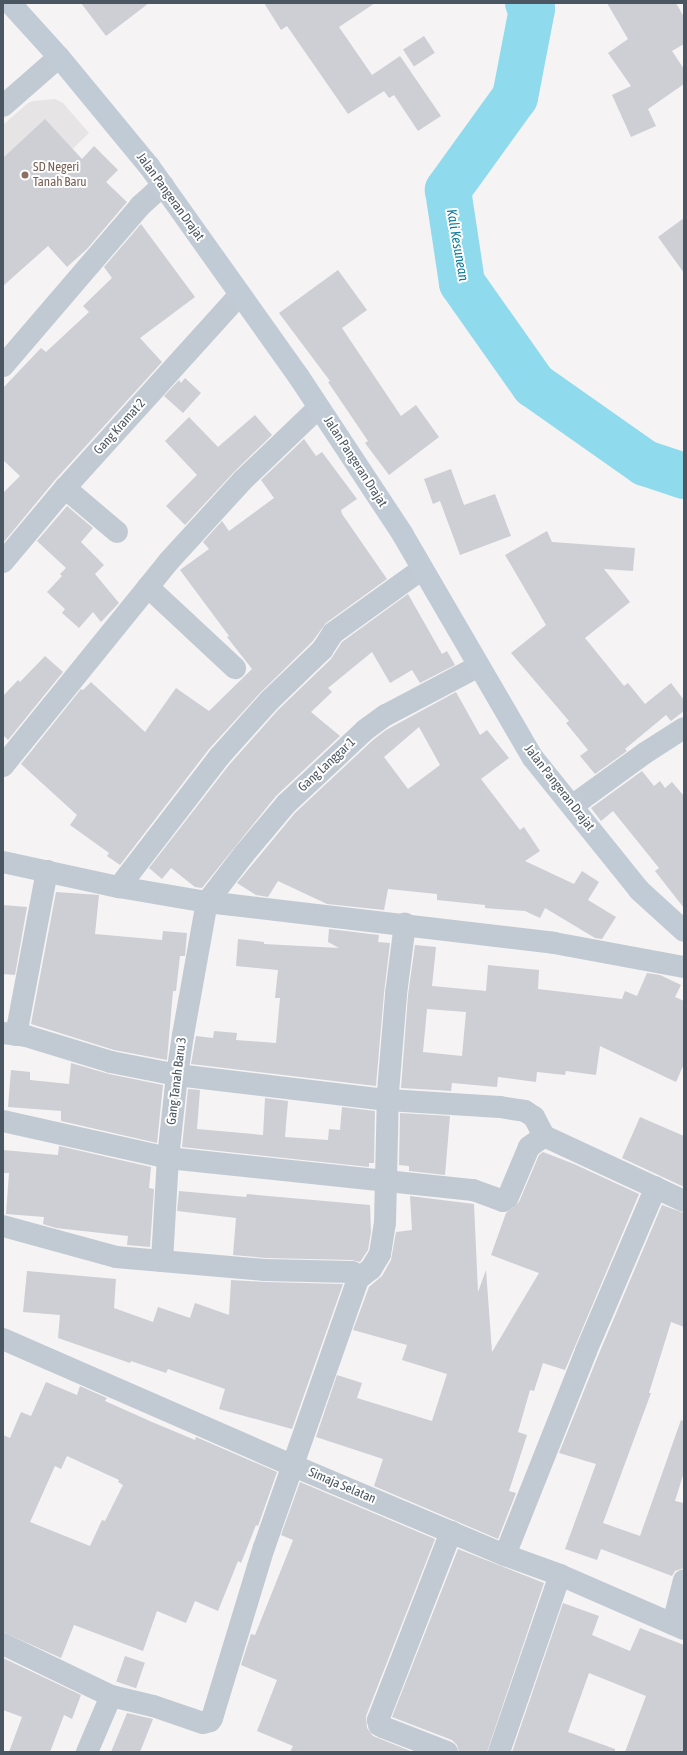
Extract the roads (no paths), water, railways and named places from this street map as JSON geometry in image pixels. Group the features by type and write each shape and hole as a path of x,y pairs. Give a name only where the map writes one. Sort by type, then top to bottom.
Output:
{"street":[{"name":"Jalan Pangeran Drajat","path":"10,3 59,57 163,185 319,407 403,535 533,758 639,890 684,931"},
{"path":"3,106 59,57"},
{"path":"3,366 140,206 163,185"},
{"name":"Gang Kramat 2","path":"3,562 65,488 240,294"},
{"path":"3,766 148,587 243,480 319,407"},
{"path":"65,488 116,532"},
{"path":"119,887 219,758 269,701 322,650 332,632 422,568"},
{"path":"148,587 235,668"},
{"name":"Gang Langgar 1","path":"207,902 244,854 286,804 365,730 386,715 479,666"},
{"path":"572,806 645,753 684,728"},
{"path":"3,862 119,887 207,902 405,924 554,943 684,966"},
{"path":"47,871 9,1034 26,1036 111,1062 177,1075 388,1100 525,1110 534,1117 544,1136 684,1201"},
{"name":"Gang Tanah Baru 3","path":"162,1260 168,1158 177,1075 207,902"},
{"path":"3,1644 111,1696 153,1706 204,1723 210,1721 212,1718 264,1547 294,1466 358,1279 371,1269 380,1254 385,1223 388,1100 396,994 405,924"},
{"path":"3,1121 168,1158 473,1190 503,1201 508,1197 528,1147 544,1136"},
{"path":"505,1555 586,1351 656,1187"},
{"path":"3,1226 116,1257 265,1270 352,1272 357,1275 358,1279"},
{"name":"Simaja Selatan","path":"3,1339 294,1466 505,1555 560,1575 679,1626"},
{"path":"447,1752 383,1727 379,1725 378,1720 451,1532"},
{"path":"499,1752 560,1575"},
{"path":"679,1626 684,1580"},
{"path":"87,1752 111,1696"}],"waterway":[{"name":"Kali Kesunean","path":"528,3 532,9 515,97 448,190 462,283 534,385 645,463 684,476"}],"place":[{"name":"SD Negeri Tanah Baru","path":"25,175"}]}
